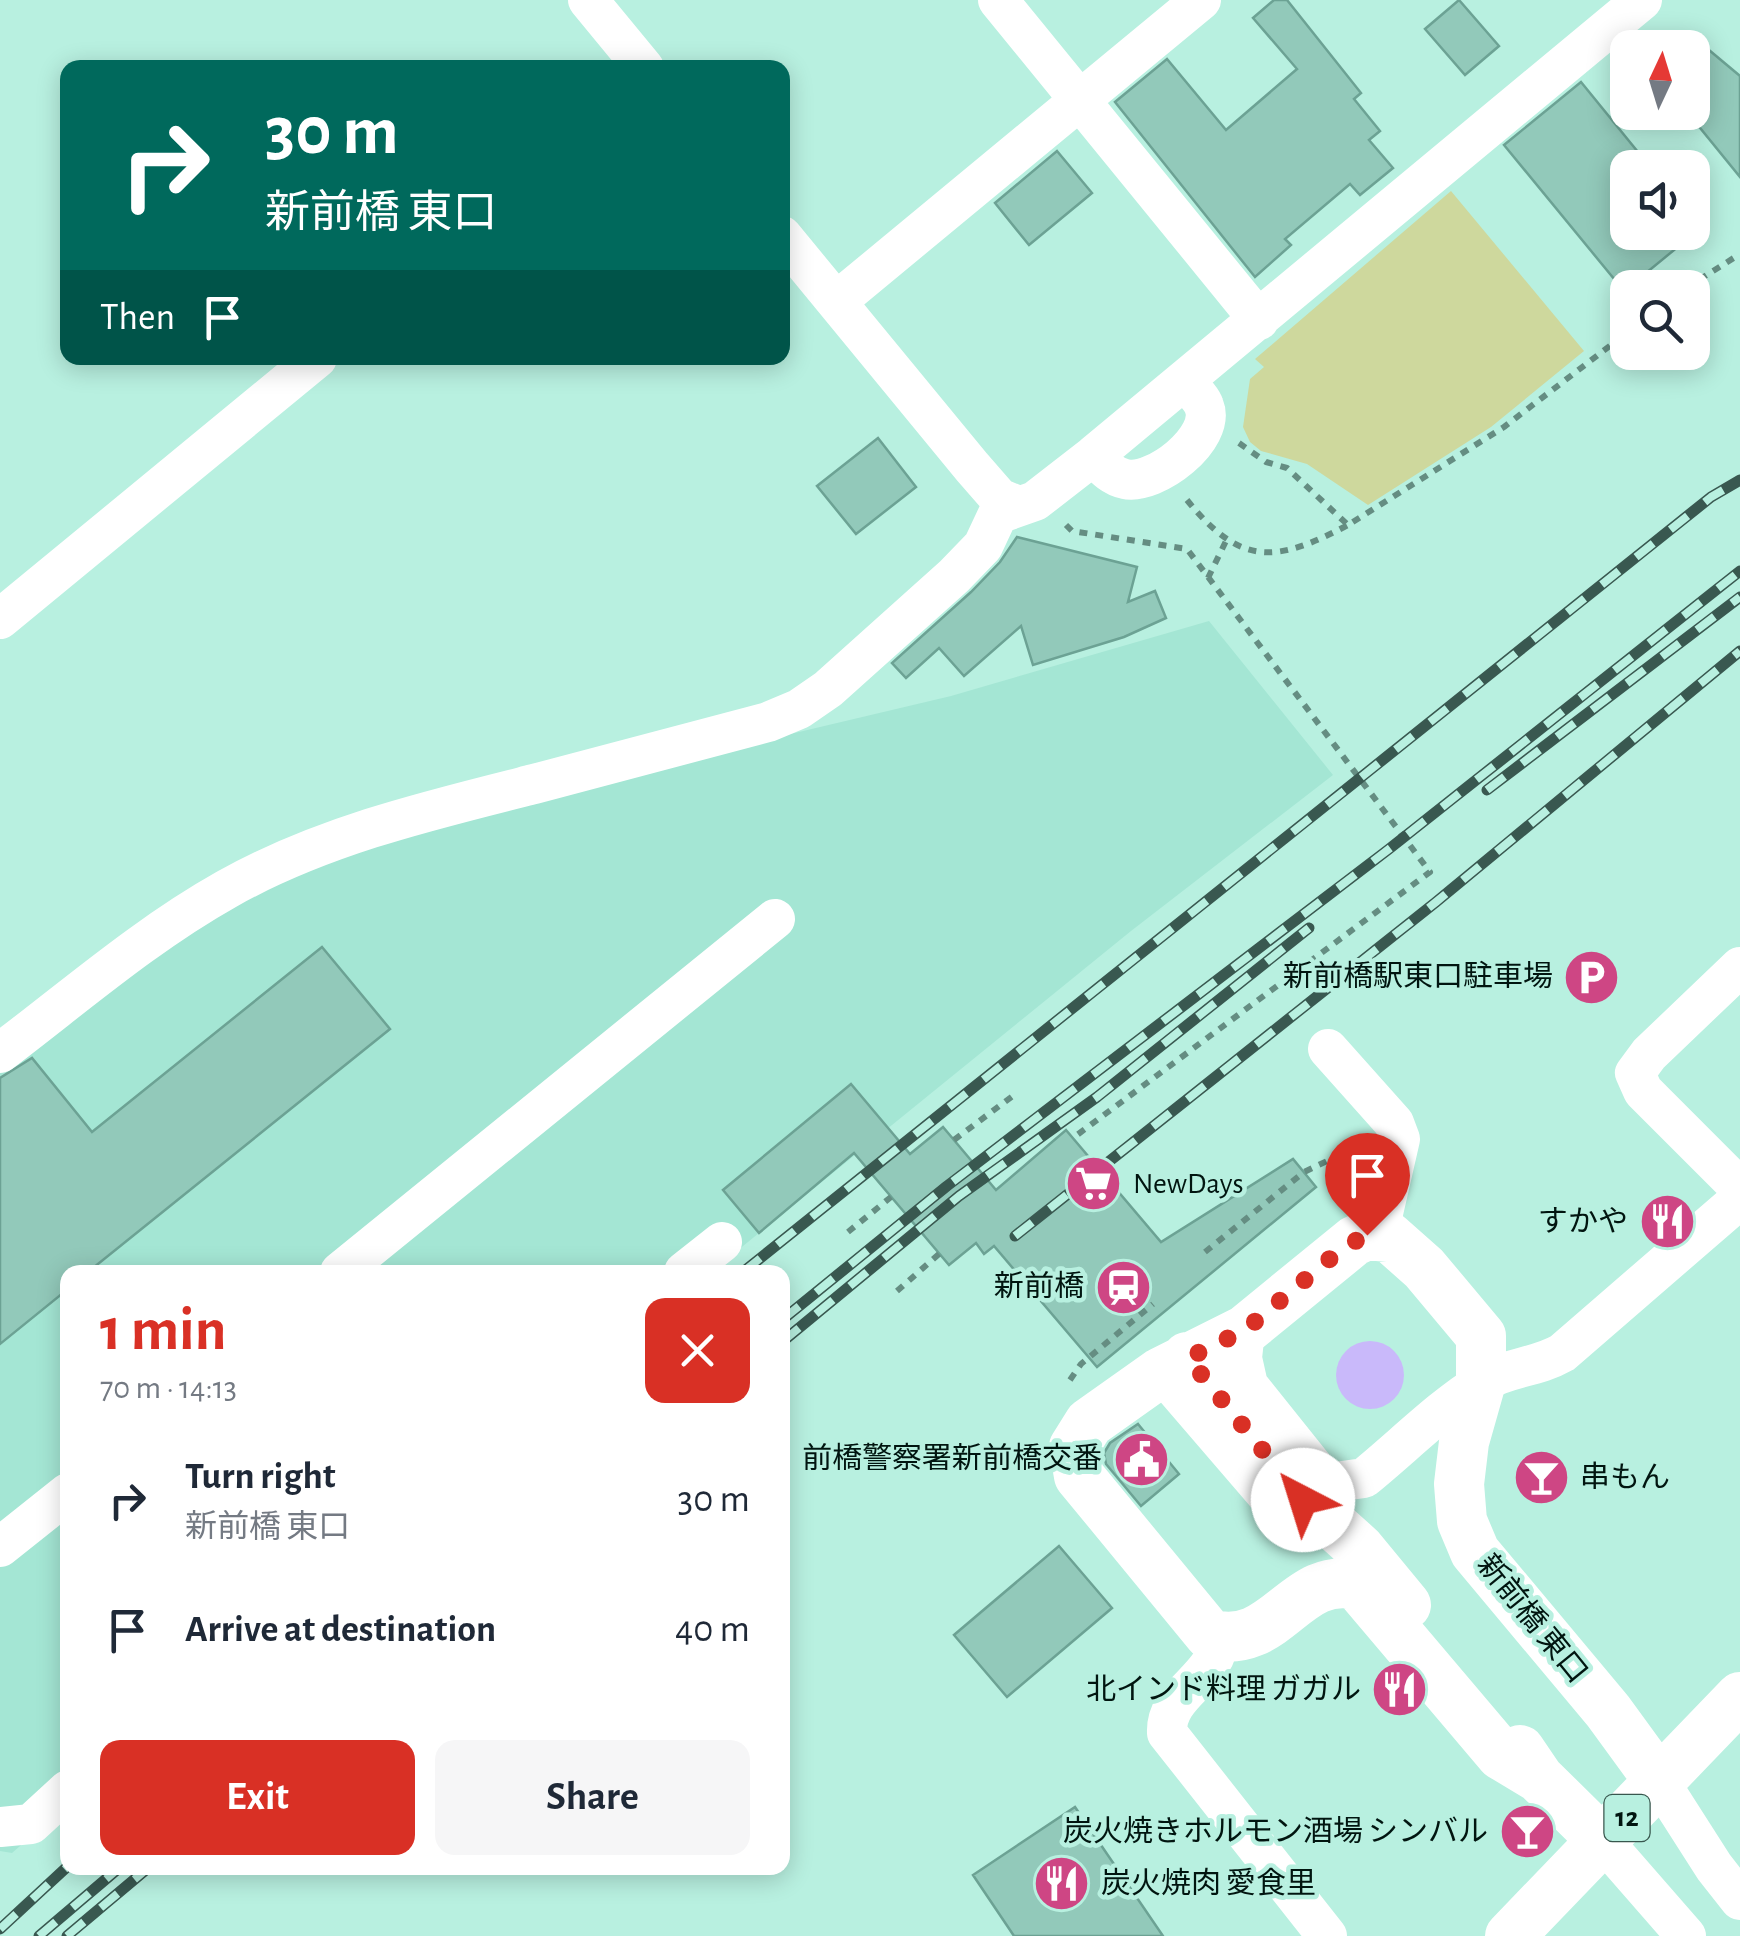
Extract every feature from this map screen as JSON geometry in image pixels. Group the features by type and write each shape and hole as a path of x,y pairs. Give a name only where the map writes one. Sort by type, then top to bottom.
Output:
{"main road":[{"path":"1378,1235 1367,1235 1344,1247 1245,1330 1174,1365 1090,1423 1079,1434 1073,1458 1089,1490 1209,1634 1219,1637 1260,1631 1316,1586 1330,1581 1357,1586 1501,1755 1540,1778"},
{"name":"新前橋 東口","path":"1378,1235 1389,1237 1412,1255 1476,1326 1484,1345 1481,1382 1464,1442 1459,1484 1462,1521 1475,1552 1608,1711 1659,1782"},
{"path":"1174,1365 1291,1487 1359,1548 1540,1778 1604,1842"},
{"name":"12","path":"1510,1936 1740,1697"}],"street":[{"path":"588,0 637,60"},
{"path":"998,0 1259,320"},
{"path":"836,301 1201,0"},
{"path":"0,1053 154,935 273,866 344,838 429,812 768,722 799,709 828,689 974,557 998,514 1036,501 1094,456 1642,0"},
{"path":"790,246 999,498 1016,505"},
{"path":"0,619 308,365"},
{"path":"1094,456 1109,472 1125,480 1145,480 1167,468 1191,446 1205,423 1205,407 1184,381"},
{"path":"349,1265 775,920"},
{"path":"1740,967 1635,1072 1643,1091 1740,1188"},
{"path":"1328,1049 1394,1124 1400,1140 1378,1235"},
{"path":"1245,1330 1242,1358 1248,1385 1328,1483 1364,1478 1481,1382 1546,1362 1562,1353 1740,1199"},
{"path":"693,1265 722,1242"},
{"path":"0,1547 60,1499"},
{"path":"1219,1637 1219,1649 1211,1667 1177,1700 1168,1716 1167,1733 1327,1936"},
{"path":"1659,1782 1740,1900"},
{"path":"0,1827 32,1824 60,1798"},
{"path":"1604,1842 1686,1936"}],"path":[{"path":"1710,273 1740,254"},
{"path":"1182,494 1214,533 1254,554 1272,555 1304,548 1348,525 1504,427 1610,346"},
{"path":"1234,433 1241,446 1266,462 1287,468 1348,525"},
{"path":"1072,531 1186,549 1430,872 1073,1138"},
{"path":"1208,578 1226,541"},
{"path":"954,1140 1018,1092"},
{"path":"1205,1252 1304,1172 1344,1154"},
{"path":"848,1232 891,1197"},
{"path":"897,1291 939,1254"},
{"path":"1081,1364 1153,1304"}],"shaded area":[{"path":"1451,191 1584,351 1491,427 1368,505 1307,464 1261,451 1250,442 1243,427 1250,379 1264,367 1255,359"},
{"path":"1209,621 1333,775 1131,931 720,1265 60,1265 60,1811 12,1853 0,1851 0,1061 278,873 532,795 951,696"},
{"path":"1370,1341 1383,1343 1394,1351 1402,1362 1402,1388 1394,1399 1383,1407 1370,1409 1357,1407 1346,1399 1338,1388 1336,1375 1338,1362 1346,1351 1357,1343"}],"building":[{"path":"1274,0 1287,0 1361,93 1354,99 1380,131 1369,140 1393,168 1360,195 1350,184 1285,239 1291,245 1255,277 1115,102 1167,59 1226,130 1297,69 1253,18"},
{"path":"1459,0 1499,46 1465,75 1425,29"},
{"path":"1710,51 1740,76 1740,177 1702,130 1710,130"},
{"path":"1581,82 1610,118 1610,130 1620,130 1636,150 1610,150 1610,250 1674,250 1650,270 1610,270 1610,274 1504,145"},
{"path":"1057,151 1092,193 1029,245 995,203"},
{"path":"878,438 916,487 856,534 817,486"},
{"path":"1017,537 1137,567 1128,602 1155,591 1166,618 1124,637 1033,665 1021,626 964,676 939,648 906,678 892,663 971,592"},
{"path":"322,947 390,1029 97,1265 60,1265 60,1295 0,1344 0,1078 32,1058 92,1132"},
{"path":"851,1084 910,1154 943,1127 996,1190 1066,1130 1161,1242 1293,1159 1316,1187 1097,1367 994,1246 984,1254 976,1243 949,1265 854,1153 759,1233 723,1190"},
{"path":"1138,1424 1179,1474 1141,1506 1106,1464 1104,1453 1110,1443"},
{"path":"1059,1546 1112,1608 1007,1697 954,1635"},
{"path":"1075,1807 1163,1936 1014,1936 973,1875"}],"railway":[{"path":"752,1265 1711,497 1740,480"},
{"path":"790,1314 947,1186 1389,849 1740,571"},
{"path":"1487,790 1740,597"},
{"path":"1015,1236 1436,902 1740,651"},
{"path":"790,1335 959,1196 1097,1097 1309,928"},
{"path":"0,1929 60,1873"},
{"path":"39,1936 111,1875"},
{"path":"67,1936 140,1875"}],"place":[{"name":"新前橋駅東口駐車場","path":"1592,977"},
{"name":"NewDays","path":"1094,1184"},
{"name":"すかや","path":"1667,1222"},
{"name":"新前橋","path":"1123,1287"},
{"name":"前橋警察署新前橋交番","path":"1141,1459"},
{"name":"串もん","path":"1541,1478"},
{"name":"北インド料理 ガガル","path":"1400,1690"},
{"name":"炭火焼きホルモン酒場 シンバル","path":"1527,1832"},
{"name":"炭火焼肉 愛食里","path":"1062,1884"}],"route":[{"path":"1303,1500 1188,1358 1245,1330 1344,1247 1367,1235"}]}
